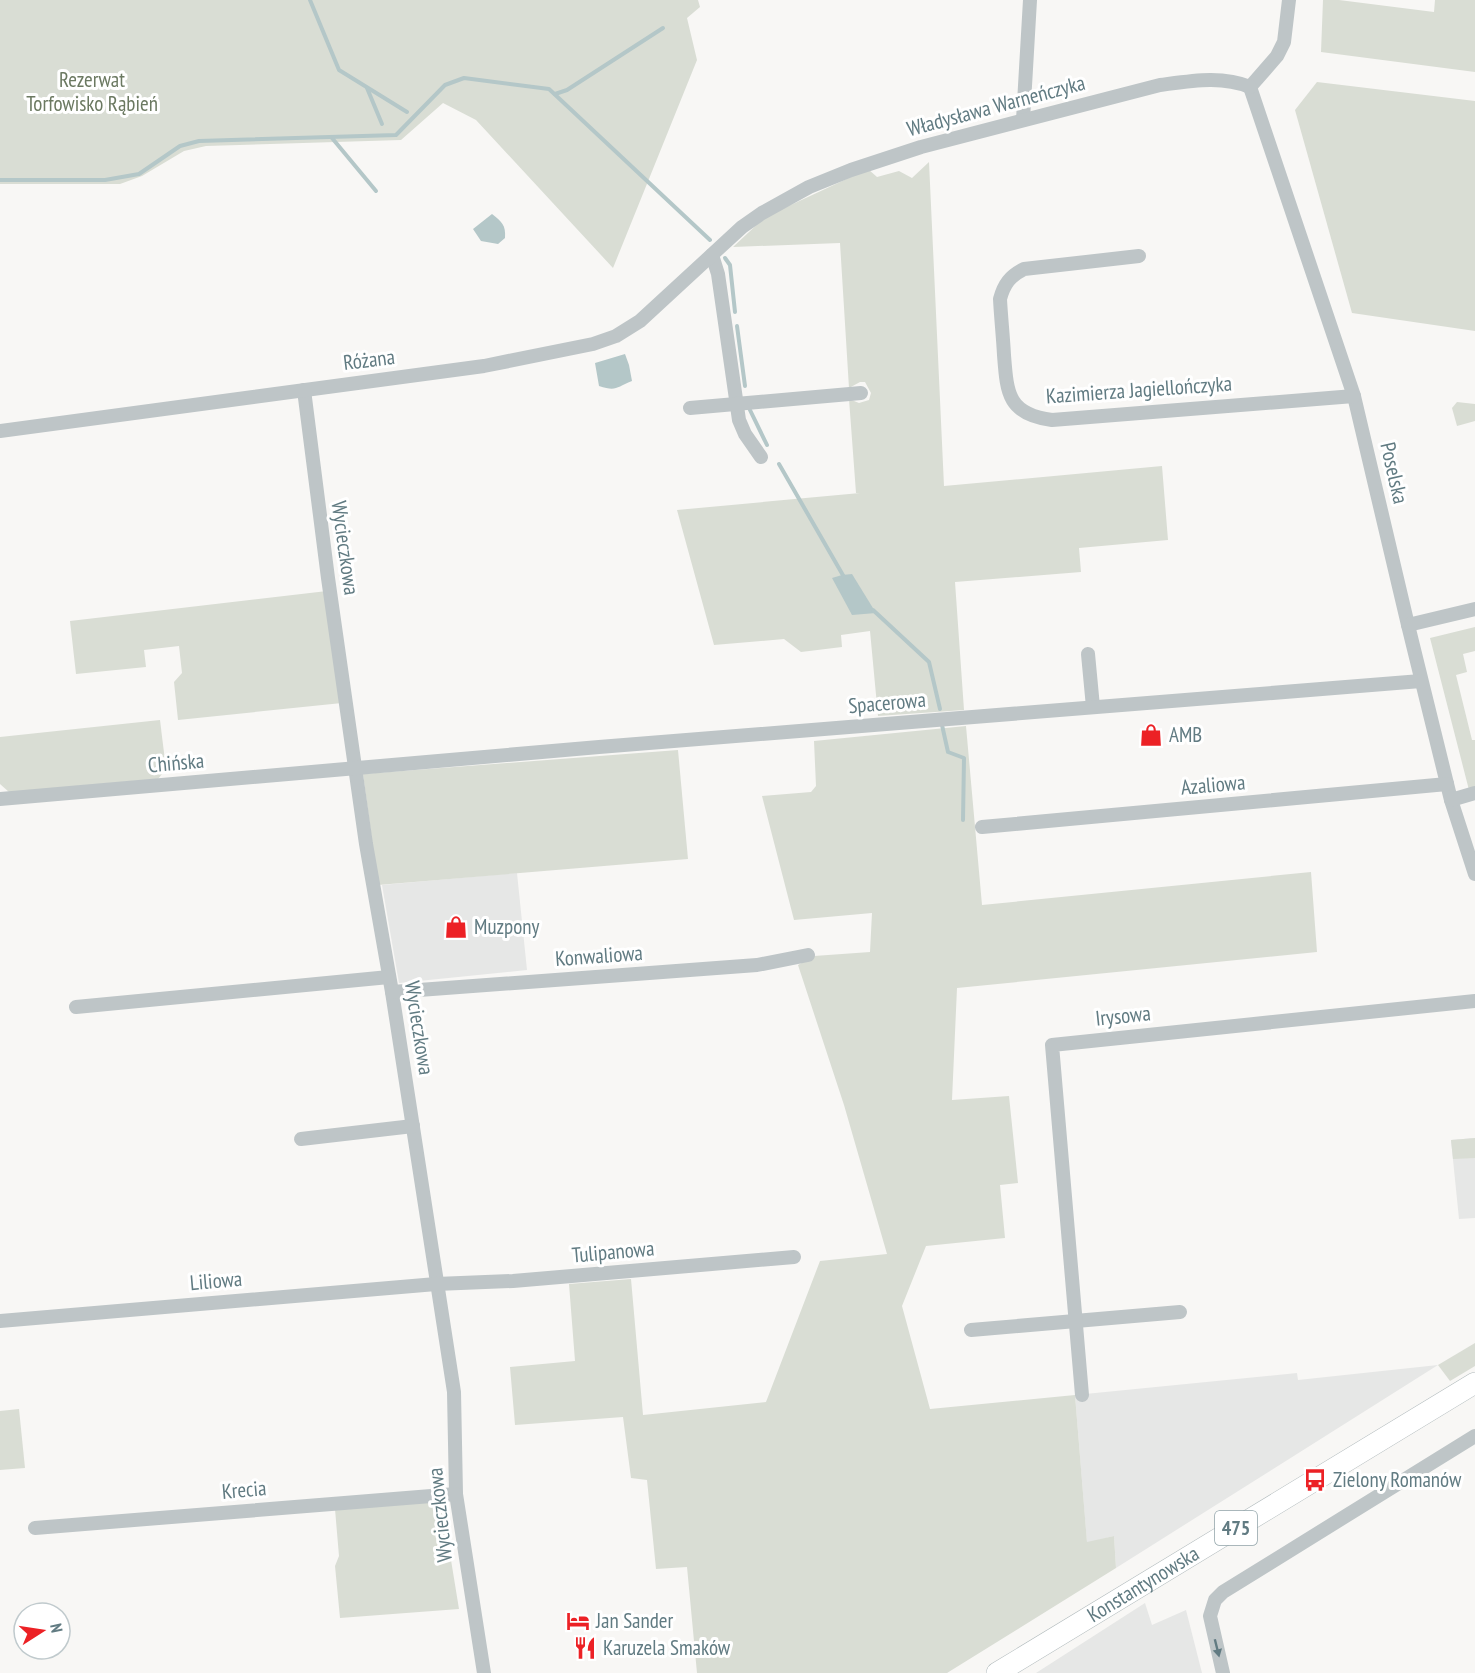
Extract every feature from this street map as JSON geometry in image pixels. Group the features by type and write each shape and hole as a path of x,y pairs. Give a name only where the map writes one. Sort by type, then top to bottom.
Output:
{"main road":[{"name":"Konstantynowska","path":"997,1673 1475,1383"}],"street":[{"path":"1023,120 1030,0"},
{"path":"1250,87 1278,56 1284,42 1288,0"},
{"name":"Władysława Warneńczyka","path":"762,213 809,187 851,170 921,147 1023,120 1160,85 1224,80 1250,87"},
{"name":"Poselska","path":"1250,87 1354,396 1407,625 1451,800 1475,874"},
{"name":"Różana","path":"0,431 484,366 593,344 616,336 640,321 742,227 762,213"},
{"path":"712,255 718,274 736,404 745,434 760,457"},
{"name":"Kazimierza Jagiellończyka","path":"1139,256 1024,269 1012,275 1003,286 1000,299 1006,388 1013,402 1024,412 1037,418 1052,420 1354,396"},
{"name":"Wycieczkowa","path":"304,390 366,844 392,993 454,1392 456,1494 484,1673"},
{"path":"690,408 861,393"},
{"path":"1407,625 1475,609"},
{"path":"1088,654 1093,707"},
{"name":"Spacerowa","path":"356,769 599,747 1421,681"},
{"name":"Chińska","path":"0,799 356,769"},
{"name":"Azaliowa","path":"982,827 1447,784"},
{"path":"1451,800 1475,793"},
{"name":"Konwaliowa","path":"392,993 757,965 808,955"},
{"path":"76,1008 389,977"},
{"name":"Irysowa","path":"1082,1395 1052,1045 1475,1001"},
{"path":"301,1139 413,1126"},
{"name":"Tulipanowa","path":"436,1284 513,1281 794,1257"},
{"name":"Liliowa","path":"0,1321 436,1284"},
{"path":"971,1330 1180,1312"},
{"path":"1224,1673 1211,1623 1211,1610 1215,1600 1223,1592 1475,1436"},
{"name":"Krecia","path":"35,1528 456,1494"}],"shaded area":[{"path":"492,214 501,222 505,230 505,238 498,244 481,241 473,229"},
{"path":"625,354 632,381 613,389 599,386 595,363"},
{"path":"852,574 876,613 852,615 832,578"},
{"name":"Muzpony","path":"517,873 527,970 399,983 382,885"},
{"path":"1475,1138 1475,1218 1459,1219 1451,1140"},
{"path":"1438,1365 1116,1568 1114,1536 1087,1543 1075,1395 1297,1373 1298,1380"},
{"path":"1145,1603 1152,1625 1186,1610 1202,1673 1036,1673"}],"green space":[{"name":"Rezerwat Torfowisko Rąbień","path":"0,0 698,0 700,7 687,18 697,60 613,268 476,120 443,103 401,140 206,146 184,151 142,176 120,184 0,184"},
{"path":"1323,0 1434,12 1435,0 1475,0 1475,72 1321,52"},
{"path":"1317,82 1475,101 1475,331 1352,313 1295,110"},
{"path":"929,162 944,486 1162,466 1168,540 1079,548 1081,572 955,582 964,710 878,716 870,631 841,635 842,647 801,652 784,639 714,645 677,510 860,493 856,493 849,399 859,403 869,400 871,393 865,382 849,388 840,243 733,247 765,217 868,169 877,177 899,171 912,178"},
{"path":"1457,402 1475,404 1475,421 1457,426 1452,408"},
{"path":"327,591 342,703 178,720 174,682 182,673 179,646 144,650 146,667 76,674 70,621"},
{"path":"1475,627 1475,651 1463,654 1467,672 1456,675 1472,740 1475,740 1475,789 1469,790 1430,638"},
{"path":"160,720 166,769 158,779 9,792 0,784 0,737"},
{"path":"966,726 982,905 1311,872 1317,952 957,988 952,1100 1009,1096 1018,1183 1000,1185 1005,1238 926,1246 902,1306 930,1409 1075,1395 1087,1542 1114,1536 1116,1568 947,1673 697,1673 687,1567 656,1569 647,1480 631,1478 623,1417 515,1425 510,1367 575,1361 569,1284 631,1279 643,1415 766,1402 820,1261 887,1254 844,1105 798,965 814,956 870,952 872,913 794,920 762,796 811,792 816,786 814,741"},
{"path":"678,750 688,859 378,885 363,774"},
{"path":"1475,1138 1475,1158 1453,1159 1451,1140"},
{"path":"1475,1343 1475,1366 1450,1381 1438,1365"},
{"path":"19,1409 25,1468 0,1470 0,1411"},
{"path":"435,1501 443,1511 459,1609 340,1618 335,1566 339,1556 335,1509"}],"waterway":[{"path":"310,0 339,70 407,112"},
{"path":"555,94 567,90 663,28"},
{"path":"0,180 105,180 139,174 180,146 199,141 396,135 445,85 464,78 549,89 710,240"},
{"path":"367,88 382,124"},
{"path":"332,138 376,191"},
{"path":"725,258 730,265 735,312"},
{"path":"737,326 745,386"},
{"path":"749,408 767,445"},
{"path":"779,464 844,577"},
{"path":"873,610 929,662 940,709"},
{"path":"942,725 948,752 964,758 963,820"}],"place":[{"name":"AMB","path":"1151,735"},
{"name":"Muzpony","path":"456,927"},
{"name":"Zielony Romanów","path":"1315,1480"},
{"name":"Jan Sander","path":"578,1621"},
{"name":"Karuzela Smaków","path":"585,1648"}]}
